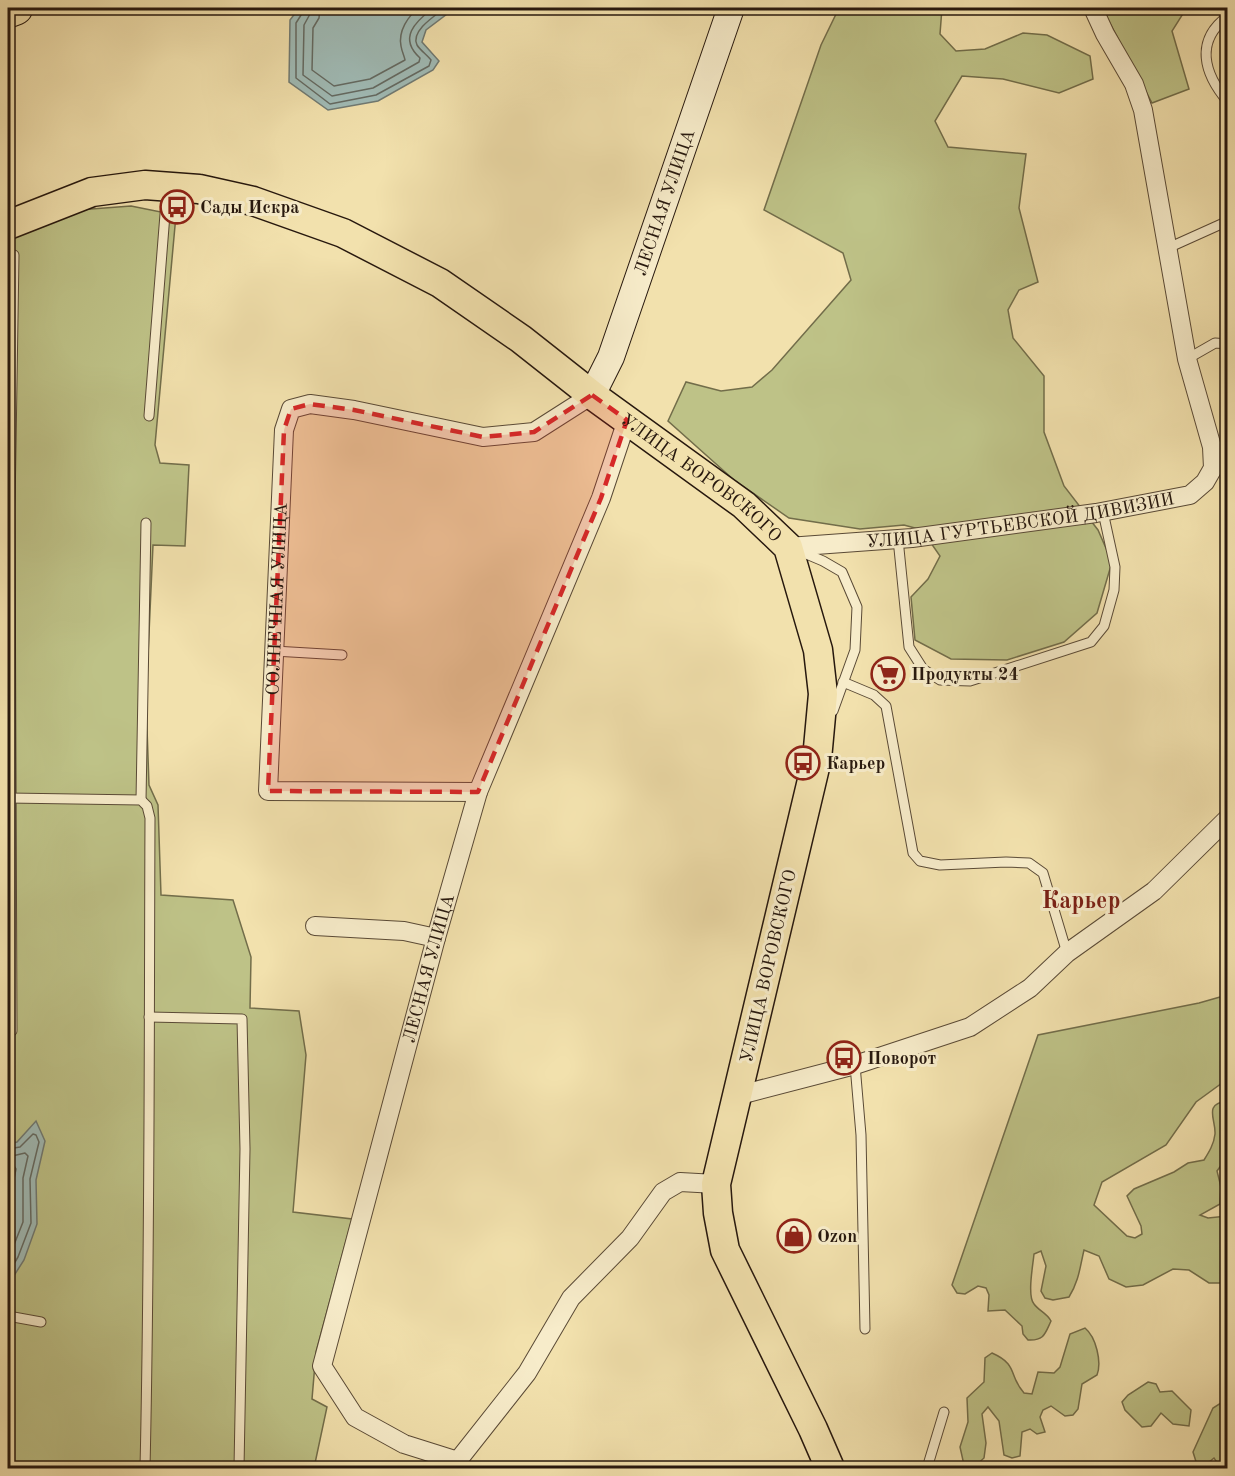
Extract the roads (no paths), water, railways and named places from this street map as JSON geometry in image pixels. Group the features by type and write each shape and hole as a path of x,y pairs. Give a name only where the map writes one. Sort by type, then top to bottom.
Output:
{"highway":[{"path":"8,11 16,8"}],"main road":[{"name":"УЛИЦА ВОРОВСКОГО","path":"8,225 92,192 145,185 199,189 253,201 343,233 440,283 521,339 592,395 744,505 788,547 818,650 823,694 817,759 716,1184 718,1213 725,1250 830,1468"}],"street":[{"name":"ЛЕСНАЯ УЛИЦА","path":"592,395 611,357 731,8"},
{"name":"УЛИЦА ГУРТЬЕВСКОЙ ДИВИЗИИ","path":"788,547 898,539 1103,512 1190,495 1205,482 1213,468 1212,447 1187,359 1147,125 1134,84 1093,8"},
{"name":"СОЛНЕЧНАЯ УЛИЦА","path":"478,792 268,791 284,430 291,409 310,404 354,410 483,437 534,432 592,395"},
{"name":"ЛЕСНАЯ УЛИЦА","path":"455,1465 404,1444 355,1418 322,1366 436,938 478,792 601,498 627,420"},
{"path":"736,1096 855,1065 970,1027 1030,988 1067,953 1154,891 1227,818"},
{"path":"315,926 404,930 436,938"},
{"path":"455,1465 528,1373 571,1298 630,1238 663,1192 680,1182 716,1184"}],"lane":[{"path":"1227,16 1216,25 1206,44 1206,63 1218,91 1227,102"},
{"path":"148,416 167,186"},
{"path":"1168,248 1227,221"},
{"path":"12,1031 10,509 14,255"},
{"path":"1187,359 1215,343 1227,344"},
{"path":"898,539 909,647 923,669 940,680 970,681 1091,642 1104,626 1113,590 1115,567 1103,512"},
{"path":"141,800 146,523"},
{"path":"788,547 823,561 842,572 857,607 855,650 817,759"},
{"path":"274,651 342,655"},
{"path":"843,682 874,695 886,706 913,852 920,861 940,865 1029,863 1043,873 1067,953"},
{"path":"10,798 141,800 147,806 150,818 149,1271 145,1468"},
{"path":"148,1017 242,1018 244,1149 239,1468"},
{"path":"855,1065 861,1135 865,1329"},
{"path":"8,1316 41,1322"},
{"path":"927,1468 944,1412"}],"water":[{"path":"299,8 455,8 426,30 422,42 439,61 433,70 378,101 328,110 289,82 290,20"},
{"path":"36,1121 45,1141 36,1180 37,1224 24,1260 8,1285 8,1144 17,1142"}],"place":[{"name":"Сады Искра","path":"177,207"},
{"name":"Продукты 24","path":"888,674"},
{"name":"Карьер","path":"803,763"},
{"name":"Поворот","path":"844,1058"},
{"name":"Ozon","path":"794,1236"}],"district":[{"name":"Карьер","path":"1081,900"}]}
